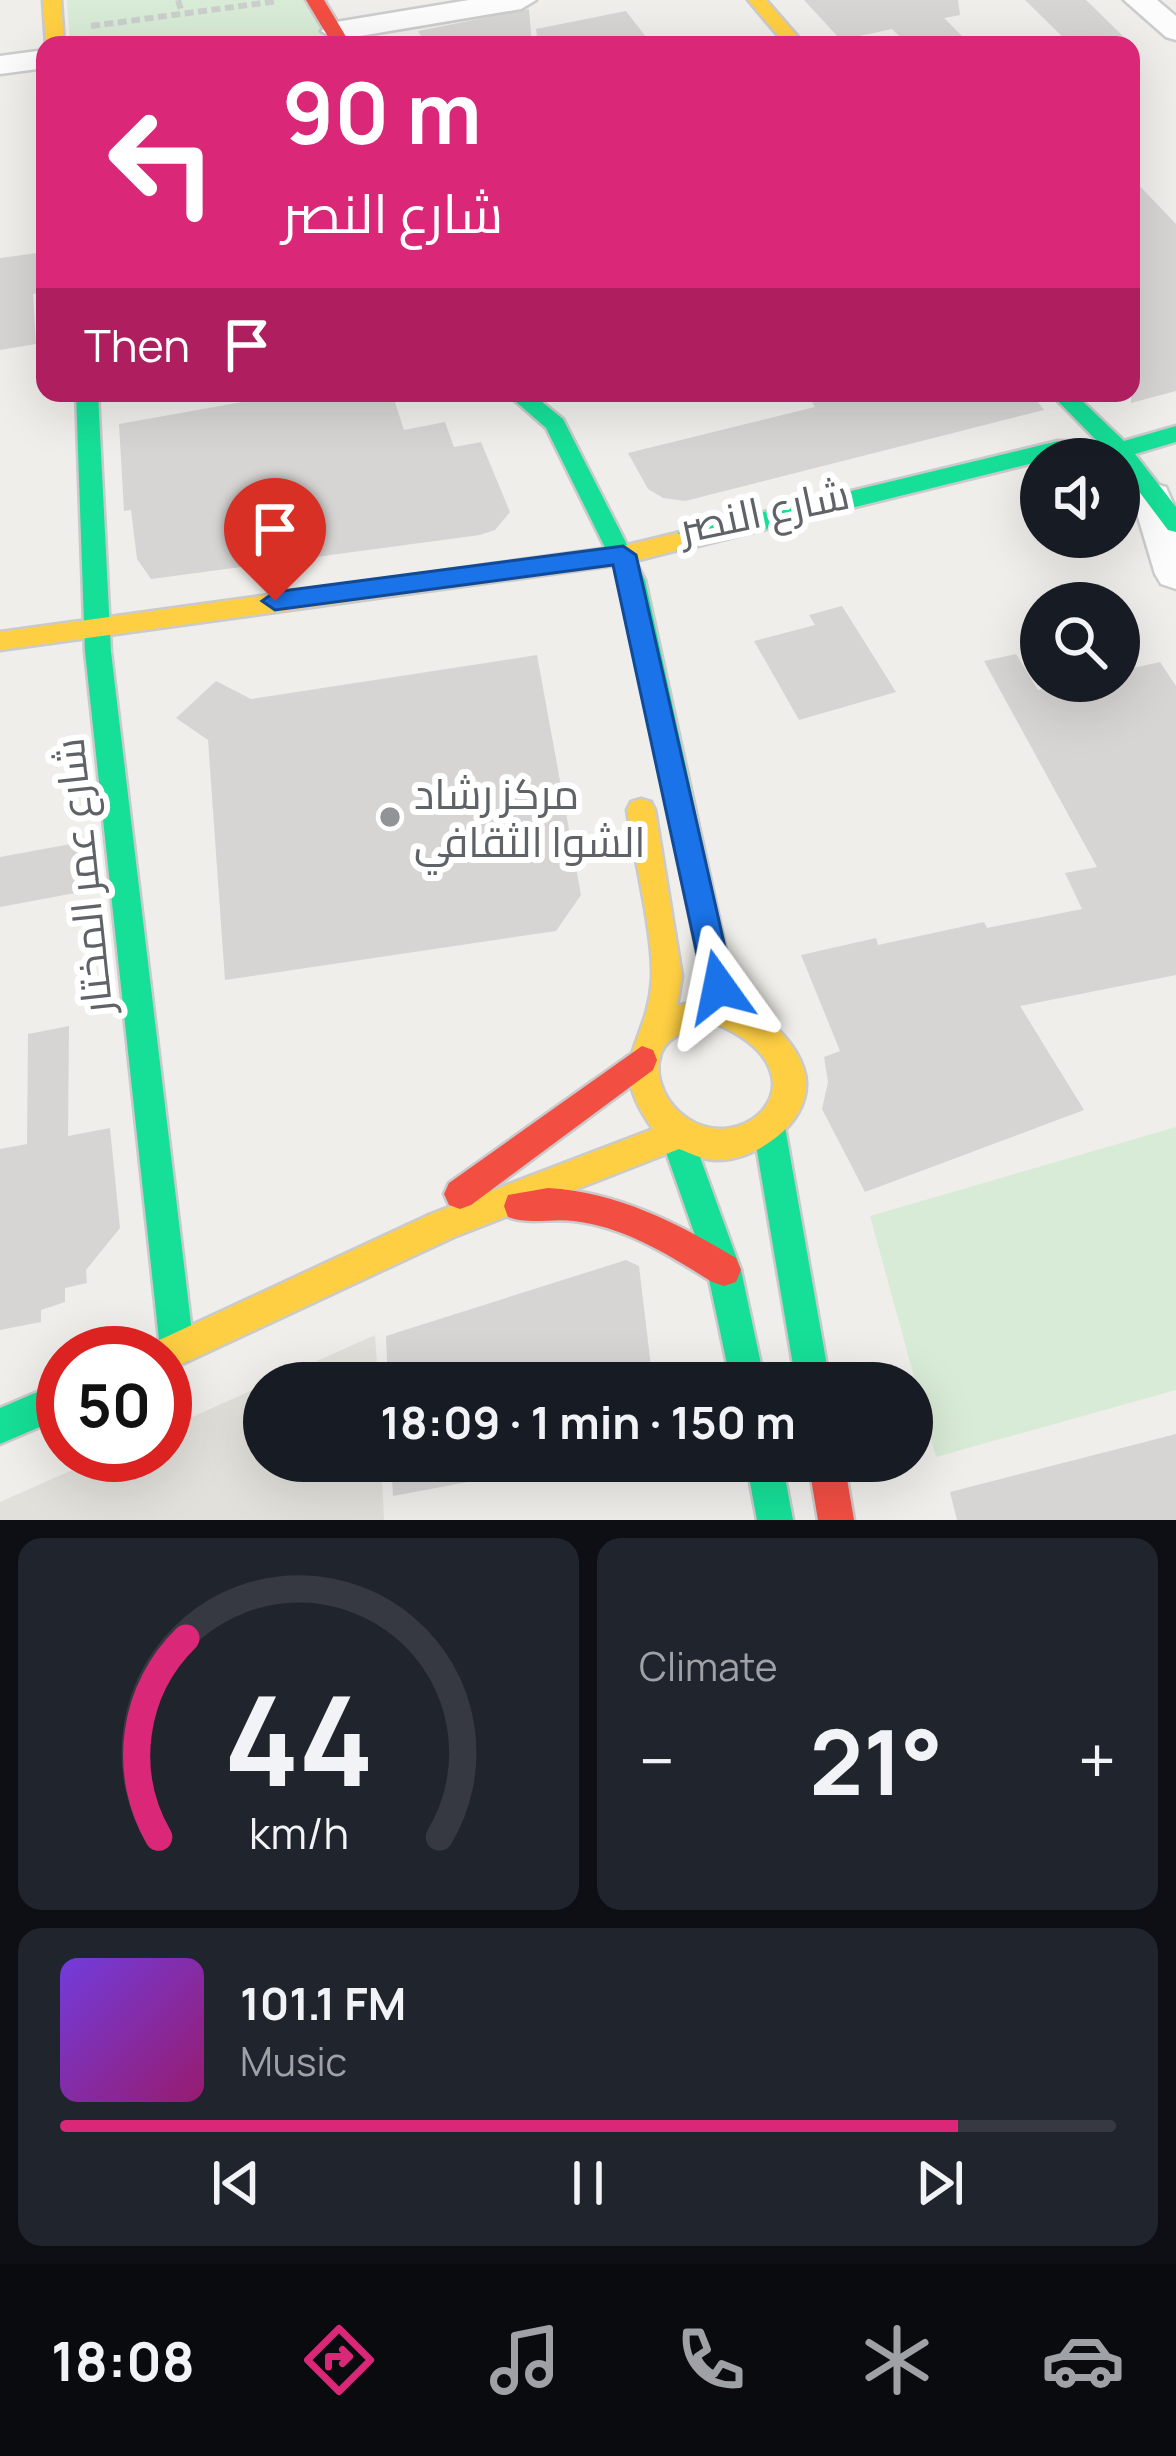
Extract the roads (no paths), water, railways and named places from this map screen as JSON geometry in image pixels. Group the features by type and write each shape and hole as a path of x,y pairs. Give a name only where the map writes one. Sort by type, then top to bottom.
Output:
{"main road":[{"path":"51,36 52,0"},
{"path":"315,0 338,36"},
{"path":"757,0 788,36"},
{"name":"شارع عمر المختار","path":"87,402 99,638 168,1326"},
{"path":"1068,402 1097,438"},
{"path":"1104,402 1108,438"},
{"path":"192,1342 442,1226 676,1135 724,1146 769,1127 783,1109 787,1066 778,1045 740,1016 719,987 628,567 555,424 517,406"},
{"path":"1140,445 1176,434"},
{"path":"628,567 1020,459"},
{"path":"1140,486 1164,510"},
{"path":"578,550 592,587"},
{"name":"شارع النصر","path":"0,669 99,638 578,550 628,567 700,566"},
{"name":"شارع النصر","path":"0,641 99,638 592,587 628,567"},
{"path":"400,1245 453,1199 642,1060 658,1033 667,976 634,771"},
{"path":"658,1033 693,1013 740,1016"},
{"path":"642,1060 644,1099 676,1135 724,1270 744,1362"},
{"path":"769,1127 809,1362"},
{"path":"442,1226 554,1197 616,1214 674,1238 724,1270"},
{"path":"0,1426 36,1411"},
{"path":"768,1482 775,1520"},
{"path":"830,1482 836,1520"}],"street":[{"path":"349,36 521,0"},
{"path":"1139,0 1176,31"},
{"path":"0,65 36,51"},
{"path":"1164,510 1176,574"}],"place":[{"name":"مركز رشاد الشوا الثقافي","path":"390,817"}]}
